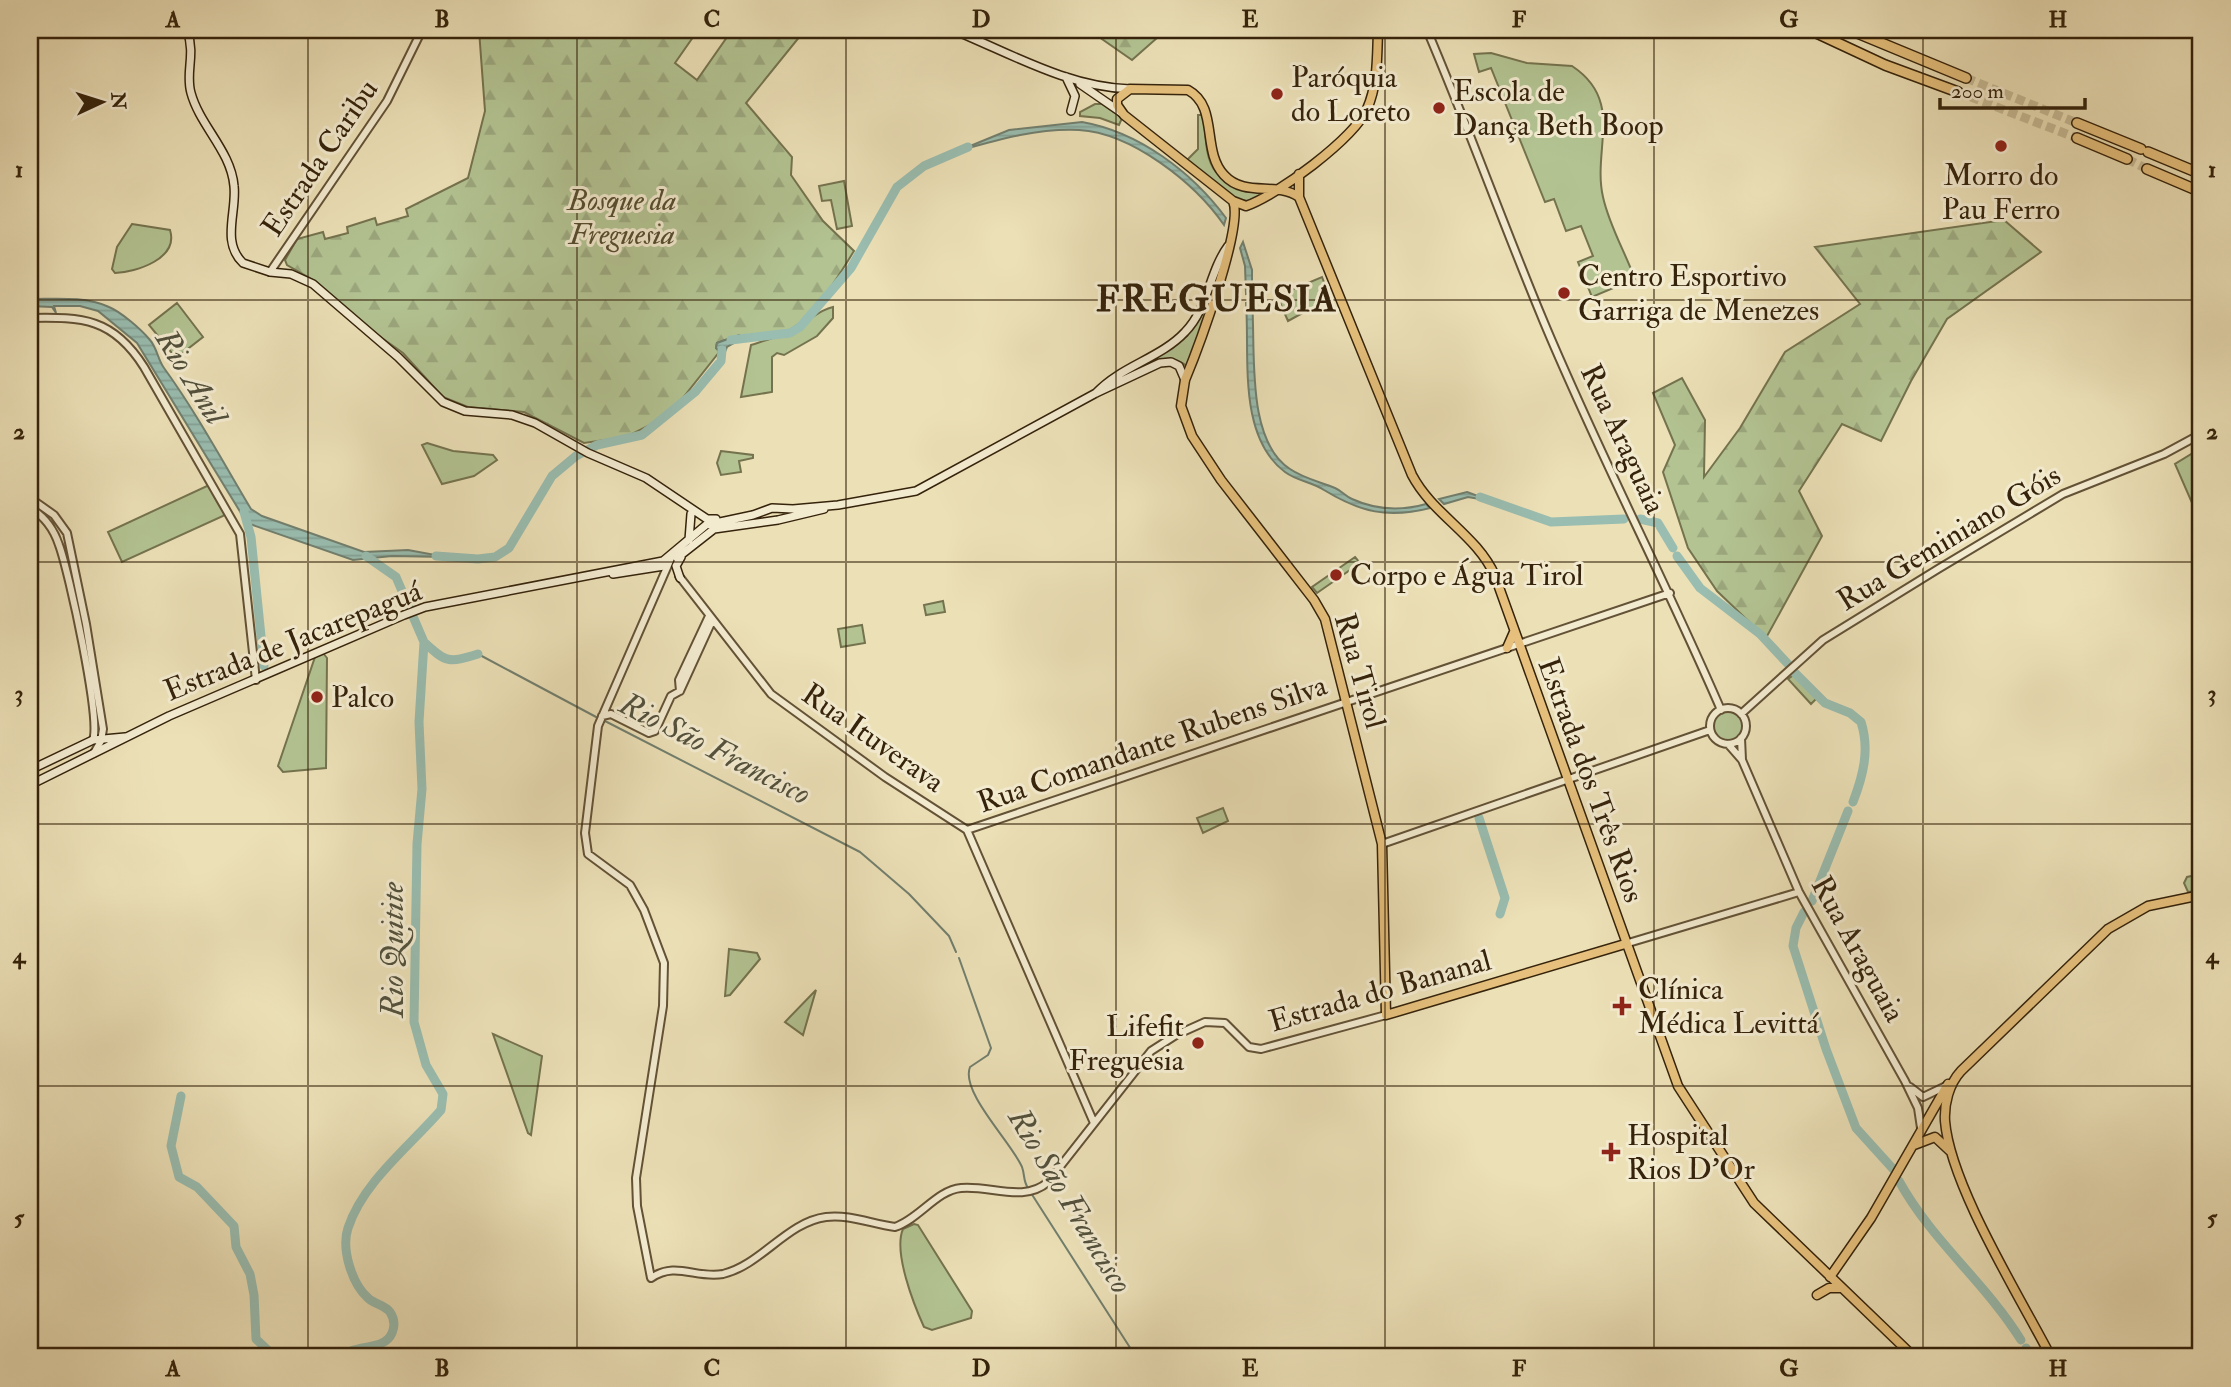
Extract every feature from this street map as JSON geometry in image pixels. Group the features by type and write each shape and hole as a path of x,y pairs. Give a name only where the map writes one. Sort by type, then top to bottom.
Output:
{"highway":[{"path":"1810,30 1885,65 1958,92"},
{"path":"1850,30 1966,78"},
{"path":"2077,123 2201,174"},
{"path":"2077,138 2127,159"},
{"path":"2147,169 2201,192"}],"main road":[{"path":"187,30 193,48 191,93 219,144 234,182 230,236 233,250 243,263 270,272 291,274 313,284 403,361 443,402 465,411 522,418 588,453 646,478 707,519 724,520"},
{"path":"953,30 1095,86 1184,89 1197,94 1206,110 1213,160 1225,176 1235,184 1248,188 1281,188 1299,197"},
{"path":"1070,78 1124,115 1233,201 1246,206 1281,188 1349,132 1366,113 1375,83 1378,30"},
{"path":"1070,78 1076,100 1071,111"},
{"path":"1124,115 1119,110 1117,99 1130,89"},
{"name":"Estrada dos Três Rios","path":"1299,174 1299,197 1412,475 1427,497 1473,542 1489,562 1678,1086 1744,1190 1914,1357"},
{"name":"Estrada de Jacarepaguá","path":"1185,380 1226,262 1236,217 1233,201"},
{"name":"Estrada de Jacarepaguá","path":"1096,393 1186,331 1199,312 1219,258 1228,246"},
{"name":"Estrada de Jacarepaguá","path":"606,574 650,569 688,550 703,535 718,528 916,491 1096,393 1163,362 1179,366 1185,380"},
{"name":"Rua Tirol","path":"1185,380 1181,406 1189,430 1222,480 1321,611 1382,844 1384,1009"},
{"name":"Estrada de Jacarepaguá","path":"30,785 126,738 417,610 668,560 706,525 724,520 776,508 838,505"},
{"path":"685,506 706,525 718,528"},
{"path":"754,523 775,517 776,508"},
{"path":"689,541 691,513"},
{"path":"680,578 677,564 688,550"},
{"path":"1507,648 1514,631"},
{"name":"Estrada de Jacarepaguá","path":"30,770 93,740 126,738"},
{"path":"1830,1277 1839,1267 1914,1145 1947,1085 2108,929 2148,906 2201,895"},
{"name":"Estrada do Bananal","path":"1384,1009 1405,1010 1625,943"},
{"path":"1384,1009 1393,1007 1405,1010"},
{"path":"1958,1075 1949,1093 1945,1112 1951,1153 1976,1212 2051,1357"},
{"path":"1914,1145 1935,1137 1951,1153"},
{"path":"1814,1261 1828,1268 1839,1267"},
{"path":"1817,1295 1829,1288 1842,1289 1838,1276 1839,1267"}],"street":[{"name":"Estrada Caribu","path":"270,272 387,101 422,30"},
{"name":"Rua Araguaia","path":"1427,30 1542,318 1608,470 1670,593 1721,710"},
{"path":"30,318 75,318 97,323 126,342 144,367 240,534 256,680"},
{"name":"Rua Geminiano Góis","path":"1741,714 1823,640 1938,569 2063,494 2164,454 2201,434"},
{"path":"30,498 54,515 66,533 86,624 102,738 94,754"},
{"path":"30,508 48,524 59,545 85,659 96,723 93,740"},
{"path":"601,718 662,583 668,560"},
{"name":"Rua Ituverava","path":"668,560 758,681 778,699 885,777 967,830"},
{"path":"650,569 661,572 662,583"},
{"path":"662,583 671,577 680,578"},
{"name":"Rua Comandante Rubens Silva","path":"967,830 1670,593"},
{"path":"601,718 611,714 649,733 656,729 671,696 680,691 679,680 711,619"},
{"path":"608,702 611,714"},
{"path":"1731,709 1741,714 1746,729 1741,738 1728,744 1717,741 1710,730 1712,718 1721,710 1731,709"},
{"name":"Estrada do Bananal","path":"601,718 587,803 586,847 594,860 634,891 659,944 665,971 663,1006 636,1178 637,1206 651,1278 661,1271 672,1269 710,1274 728,1272 818,1219 845,1217 895,1227 958,1188 1030,1191 1048,1182 1151,1051 1205,1022 1225,1023 1244,1043 1261,1049 1384,1009"},
{"path":"1382,844 1710,730"},
{"name":"Rua Araguaia","path":"1741,738 1742,760"},
{"name":"Rua Araguaia","path":"1728,744 1742,760 1799,892 1905,1081 1918,1108 1921,1128"},
{"path":"967,830 1094,1123"},
{"name":"Estrada do Bananal","path":"1625,943 1799,892"},
{"path":"1621,931 1642,938"},
{"path":"1905,1081 1923,1097 1947,1085"}],"green space":[{"name":"Bosque da Freguesia","path":"479,30 698,30 675,63 697,80 732,30 805,30 746,103 792,157 791,175 823,221 854,251 823,298 803,320 782,333 733,338 717,343 716,348 720,351 682,399 656,422 626,437 584,443 524,412 468,407 443,397 403,353 365,326 315,281 287,265 285,260 297,239 323,232 325,239 348,233 347,227 375,218 377,225 408,216 406,209 468,178 485,111"},
{"path":"1089,30 1166,30 1132,60"},
{"path":"1491,53 1527,63 1572,66 1588,80 1598,94 1603,127 1603,197 1635,279 1592,297 1578,262 1593,256 1581,226 1566,231 1554,199 1545,202 1491,68 1479,72 1474,54"},
{"path":"1095,104 1102,104 1122,118 1119,125 1100,118 1080,116 1080,112"},
{"path":"1198,115 1204,115 1207,151 1210,163 1216,171 1235,183 1270,192 1248,201 1235,199 1187,160 1198,149"},
{"path":"844,181 852,226 837,229 831,200 822,201 819,186"},
{"path":"2004,220 2041,252 1947,319 1911,381 1881,441 1842,424 1799,491 1822,536 1766,638 1717,591 1688,548 1663,472 1675,445 1653,393 1682,378 1705,420 1704,477 1740,428 1785,352 1860,304 1815,247"},
{"path":"132,224 170,230 168,249 144,267 115,273 112,269 117,247"},
{"path":"1322,277 1330,298 1288,321 1277,296"},
{"path":"1215,278 1217,281 1188,367 1179,361 1164,359 1124,377 1125,373 1187,336 1201,316"},
{"path":"177,303 203,337 176,358 149,325"},
{"path":"833,307 833,318 817,336 784,355 777,353 772,357 772,392 741,397 751,345 792,330"},
{"path":"427,443 453,451 493,455 497,460 474,476 442,484 422,445"},
{"path":"2201,448 2201,484 2195,487 2196,512 2175,464"},
{"path":"721,451 753,455 753,458 739,461 741,472 721,475 717,463"},
{"path":"210,486 225,513 223,516 122,562 108,532"},
{"name":"Corpo e Água Tirol","path":"1355,557 1360,563 1317,593 1312,587"},
{"path":"943,601 945,612 926,615 924,605"},
{"path":"862,625 865,643 841,647 838,629"},
{"path":"323,653 327,658 326,768 283,772 278,766 315,657"},
{"path":"1795,674 1817,698 1811,704 1788,679"},
{"path":"1728,710 1740,714 1744,726 1740,738 1728,742 1716,738 1712,726 1716,714"},
{"path":"1223,808 1228,821 1203,833 1197,818"},
{"path":"2201,874 2201,890 2188,892 2184,883 2187,877"},
{"path":"729,949 757,953 760,959 730,995 725,996"},
{"path":"816,990 803,1035 785,1022"},
{"path":"493,1034 542,1056 531,1135 528,1133"},
{"path":"918,1225 972,1311 971,1318 932,1330 924,1327 906,1278 901,1251 903,1229"}],"water":[{"path":"1082,122 1124,135 1163,156 1212,201 1226,218 1224,225 1197,193 1160,163 1141,150 1099,133 1079,130 1048,131 958,151 1009,130"},
{"path":"1243,242 1252,270 1252,293 1246,294 1245,266 1240,248"},
{"path":"30,299 70,299 100,303 131,321 152,343 162,365 251,509 262,516 364,552 408,550 446,557 392,556 353,560 247,523 137,343 98,311 80,306 54,306 56,313 52,307 30,306"},
{"path":"1252,301 1259,415 1266,437 1276,455 1295,472 1335,488 1361,503 1389,508 1426,504 1430,508 1387,513 1362,508 1290,475 1270,457 1259,438 1249,394 1246,303"},
{"path":"739,335 743,338 727,347 721,361 722,355 716,348 717,343"},
{"path":"1467,492 1491,501 1468,497 1444,504 1439,499"}],"waterway":[{"path":"731,340 790,333 800,327 851,268 897,187 924,166 968,147"},
{"path":"436,556 478,559 495,557 509,548 552,476 576,456 597,445 642,435 695,392 721,361 722,350"},
{"path":"1480,497 1551,522 1624,519"},
{"path":"244,512 251,537 264,666"},
{"path":"1640,519 1658,523 1673,548"},
{"name":"Rio Quitite","path":"341,1357 354,1350 383,1343 392,1333 394,1325 390,1312 368,1298 357,1284 347,1256 348,1228 364,1195 388,1165 441,1110 443,1094 426,1065 414,1022 417,844 422,789 419,722 424,642 396,577 366,556"},
{"path":"1677,556 1700,588 1760,634 1788,664"},
{"name":"Rio São Francisco","path":"424,642 448,659 478,654"},
{"name":"Rio São Francisco","path":"478,654 598,718"},
{"path":"1795,673 1825,703 1850,713 1861,722 1865,743 1864,763 1853,802"},
{"name":"Rio São Francisco","path":"603,720 860,852 909,894 949,936 956,952"},
{"path":"1812,901 1848,811"},
{"path":"1479,818 1505,898 1500,914"},
{"path":"1804,912 1796,928 1793,946 1826,1049 1856,1128 1894,1170"},
{"name":"Rio São Francisco","path":"959,958 991,1048 988,1055 970,1067 972,1090 1022,1167 1028,1188"},
{"path":"181,1096 171,1146 179,1177 197,1187 234,1226 236,1247 250,1274 256,1339 275,1357"},
{"path":"1899,1181 1927,1223 1991,1299 2021,1340"},
{"name":"Rio São Francisco","path":"1031,1193 1136,1357"},
{"path":"2026,1348 2032,1357"}],"tunnel":[{"path":"1966,78 2077,123"},
{"path":"1958,92 2077,138"},
{"path":"2127,159 2147,169"}],"place":[{"name":"Paróquia do Loreto","path":"1277,94"},
{"name":"Escola de Dança Beth Boop","path":"1439,108"},
{"name":"Morro do Pau Ferro","path":"2001,146"},
{"name":"Centro Esportivo Garriga de Menezes","path":"1564,293"},
{"name":"Corpo e Água Tirol","path":"1336,575"},
{"name":"Palco","path":"317,697"},
{"name":"Clínica Médica Levittá","path":"1622,1006"},
{"name":"Lifefit Freguesia","path":"1198,1043"},
{"name":"Hospital Rios D'Or","path":"1611,1152"}],"district":[{"name":"FREGUESIA","path":"1217,299"}],"water label":[{"name":"Rio Anil","path":"191,377"}]}
